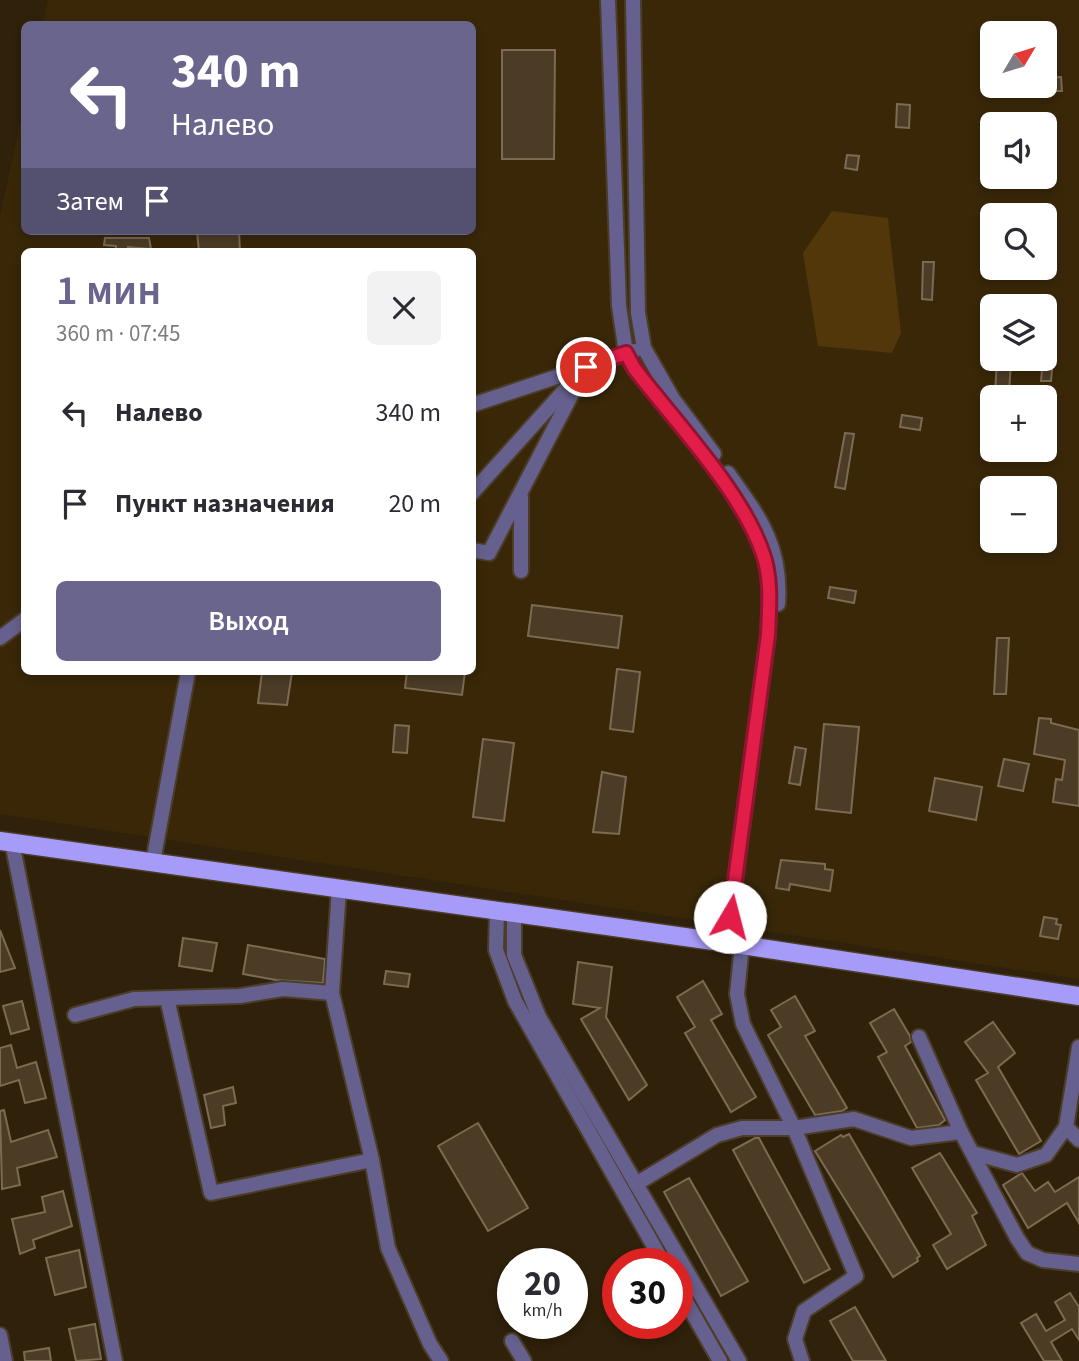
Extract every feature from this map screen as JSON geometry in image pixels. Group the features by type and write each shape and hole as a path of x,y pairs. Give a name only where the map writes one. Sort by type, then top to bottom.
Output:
{"main road":[{"path":"6,842 506,911 1079,996"}],"street":[{"path":"608,0 619,306 626,353 634,368 749,520 764,556 770,588 768,635 735,944 737,994 743,1024 794,1128 856,1276 804,1311 795,1339 802,1361"},
{"path":"633,0 638,313 644,348 673,399 754,510 773,545 780,582 778,606 768,635"},
{"path":"476,404 644,348"},
{"path":"476,551 489,553 586,367"},
{"path":"476,490 586,367"},
{"path":"521,492 521,571"},
{"path":"0,638 21,622"},
{"path":"153,862 187,675"},
{"path":"6,842 115,1361"},
{"path":"339,888 332,993 372,1160 388,1248 430,1344 441,1361"},
{"path":"506,911 514,956 539,1017 739,1361"},
{"path":"506,911 496,950 515,1001 655,1248"},
{"path":"75,1015 134,999 240,996 283,989 332,993"},
{"path":"167,998 211,1193 372,1160"},
{"path":"919,1037 961,1132 1017,1238 1027,1252 1043,1260 1079,1264"},
{"path":"974,1153 1017,1165 1046,1154 1066,1127 1079,1046"},
{"path":"636,1184 717,1135 742,1128 794,1128 853,1119 911,1138 961,1132"},
{"path":"1066,1127 1079,1140"},
{"path":"693,1314 720,1361"},
{"path":"0,1335 5,1361"},
{"path":"512,1341 524,1361"}],"shaded area":[{"path":"48,0 1079,0 1079,979 0,814 0,216 21,120 21,235 476,235 476,21 44,21"},
{"path":"832,211 888,218 901,333 892,353 818,346 803,253"}],"building":[{"path":"502,50 555,50 554,159 502,159"},
{"path":"1057,77 1061,77 1062,91 1057,91"},
{"path":"897,104 910,105 909,128 896,127"},
{"path":"847,155 859,156 857,170 845,168"},
{"path":"197,235 239,235 240,248 199,248"},
{"path":"105,238 149,238 151,248 116,248 104,245"},
{"path":"923,262 934,262 932,300 922,299"},
{"path":"996,371 1010,371 1010,385 995,385"},
{"path":"1042,371 1052,371 1051,381 1041,381"},
{"path":"902,415 922,418 920,430 900,427"},
{"path":"845,433 854,434 845,489 835,487"},
{"path":"830,587 856,591 854,603 828,598"},
{"path":"532,605 622,616 618,648 528,636"},
{"path":"997,638 1009,638 1006,694 994,694"},
{"path":"617,669 640,672 633,732 610,729"},
{"path":"262,675 292,675 287,705 258,703"},
{"path":"407,675 465,675 462,695 405,688"},
{"path":"1039,718 1051,719 1051,723 1079,730 1079,806 1053,802 1056,779 1062,780 1065,760 1034,754"},
{"path":"824,724 859,727 851,813 816,809"},
{"path":"395,725 409,726 407,753 393,752"},
{"path":"483,739 514,743 504,821 473,817"},
{"path":"795,747 806,749 800,785 789,783"},
{"path":"1004,759 1029,764 1023,791 998,786"},
{"path":"602,772 626,777 619,834 593,832"},
{"path":"935,778 982,787 976,820 929,811"},
{"path":"781,860 825,864 825,869 833,870 830,891 790,884 789,890 776,888"},
{"path":"1044,917 1057,919 1056,924 1061,925 1058,939 1040,936"},
{"path":"0,930 15,968 0,972"},
{"path":"183,938 217,943 212,971 179,966"},
{"path":"248,945 325,959 323,983 276,980 243,974"},
{"path":"578,962 612,967 606,1017 647,1085 629,1100 581,1019 600,1008 573,1004"},
{"path":"386,971 410,974 408,987 384,984"},
{"path":"703,981 722,1014 711,1020 756,1097 731,1112 685,1033 695,1027 677,997"},
{"path":"795,996 815,1031 805,1036 847,1108 842,1111 815,1115 768,1035 781,1027 771,1010"},
{"path":"22,1001 29,1029 11,1034 3,1006"},
{"path":"894,1009 910,1036 911,1042 905,1046 945,1120 939,1125 917,1128 878,1057 887,1052 870,1023"},
{"path":"993,1022 1015,1053 998,1067 1041,1141 1019,1154 976,1080 988,1073 965,1042"},
{"path":"11,1045 17,1068 36,1062 46,1098 25,1103 19,1080 0,1086 0,1048"},
{"path":"233,1087 236,1103 223,1106 225,1125 211,1128 204,1095"},
{"path":"4,1110 11,1142 48,1130 57,1157 17,1168 20,1185 2,1189 0,1111"},
{"path":"478,1123 528,1208 488,1231 438,1146"},
{"path":"849,1134 920,1256 918,1261 893,1277 815,1151 841,1135 843,1137"},
{"path":"759,1138 830,1269 804,1283 733,1150"},
{"path":"940,1153 977,1213 972,1216 986,1245 947,1269 933,1245 951,1234 912,1168"},
{"path":"1022,1173 1035,1191 1048,1182 1055,1192 1079,1177 1079,1223 1067,1203 1028,1228 1003,1185"},
{"path":"689,1178 748,1281 721,1296 664,1192"},
{"path":"63,1191 72,1226 33,1240 35,1248 20,1254 12,1219 45,1212 42,1197"},
{"path":"79,1250 86,1287 55,1295 46,1258"},
{"path":"1070,1293 1079,1307 1079,1340 1072,1329 1051,1342 1062,1361 1044,1361 1021,1323 1036,1314 1046,1331 1065,1320 1055,1302"},
{"path":"855,1307 886,1361 853,1361 830,1321"},
{"path":"95,1324 101,1359 76,1361 69,1329"},
{"path":"49,1348 51,1361 25,1361 24,1352"}],"route":[{"path":"586,367 626,353 634,368 749,520 764,556 770,588 768,635 730,917"}]}
